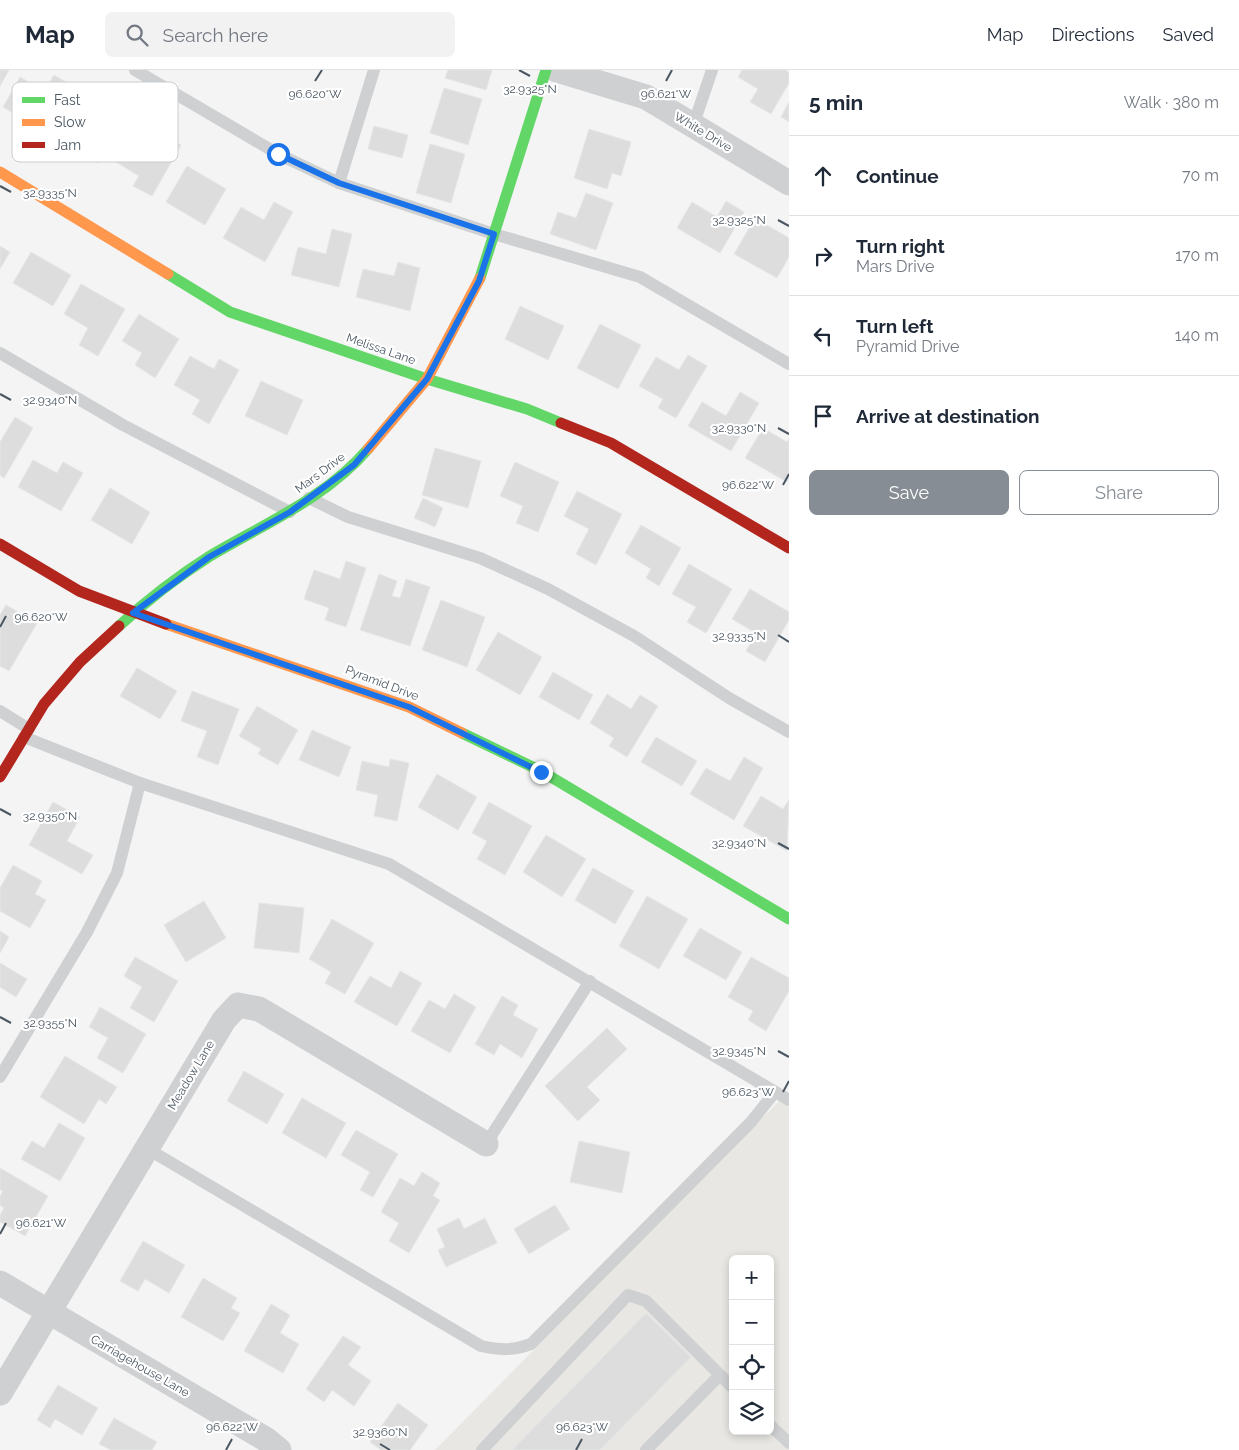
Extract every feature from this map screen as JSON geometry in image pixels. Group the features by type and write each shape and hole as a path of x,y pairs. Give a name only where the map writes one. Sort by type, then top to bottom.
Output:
{"street":[{"name":"Mars Drive","path":"0,777 44,704 80,662 133,613 209,557 290,512 354,465 427,379 479,281 546,70"},
{"name":"White Drive","path":"557,70 646,97 789,183"},
{"name":"Melissa Lane","path":"0,172 230,312 427,379 526,409 611,443 789,548"},
{"name":"Pyramid Drive","path":"0,544 79,591 133,613 409,707 541,772 789,919"},
{"name":"Meadow Lane","path":"0,1393 224,1020 238,1005 259,1009 486,1144"},
{"name":"Carriagehouse Lane","path":"0,1283 267,1440 279,1450"}],"lane":[{"path":"135,70 155,82"},
{"path":"339,183 374,70"},
{"path":"693,126 712,70"},
{"path":"178,95 278,154 339,183 494,234 640,277 789,364"},
{"path":"0,353 123,425 290,512"},
{"path":"309,498 348,517 480,558 548,589 634,636 729,698 789,732"},
{"path":"0,711 27,733 140,783 389,864 789,1100"},
{"path":"0,1078 87,932 117,873 140,783"},
{"path":"486,1144 590,981"},
{"path":"146,1148 481,1346 500,1350 517,1349 531,1344 751,1122 775,1092"},
{"path":"482,1450 628,1295 646,1301 729,1384"},
{"path":"646,1450 720,1375"},
{"path":"774,1429 789,1443"}],"shaded area":[{"path":"779,1101 789,1107 789,1450 435,1450"}],"building":[{"path":"0,70 9,70 0,86"},
{"path":"448,70 492,70 486,90 445,78"},
{"path":"742,70 785,70 789,72 789,83 771,114 750,102 758,89 738,77"},
{"path":"54,75 66,82 50,82"},
{"path":"20,77 29,82 17,82"},
{"path":"444,88 482,99 468,145 430,133"},
{"path":"12,91 12,112 3,107"},
{"path":"789,102 789,122 781,117"},
{"path":"374,126 408,135 402,158 368,149"},
{"path":"589,129 631,142 621,176 612,173 607,189 574,178"},
{"path":"430,144 465,154 451,203 416,193"},
{"path":"116,162 171,162 152,196 133,186 139,176"},
{"path":"187,166 226,189 205,225 166,202"},
{"path":"586,193 613,203 596,250 550,234 558,212 576,218"},
{"path":"726,201 744,212 720,253 677,228 692,202 717,217"},
{"path":"274,202 293,212 265,262 223,238 241,207 264,220"},
{"path":"755,218 789,238 789,257 777,278 734,254"},
{"path":"332,229 352,234 339,287 291,275 298,247 326,254"},
{"path":"0,246 10,252 0,269"},
{"path":"31,252 71,275 53,306 13,283"},
{"path":"398,262 420,268 410,311 356,297 363,269 394,276"},
{"path":"81,284 125,309 98,356 79,345 88,328 64,314"},
{"path":"520,306 564,326 548,360 505,339"},
{"path":"139,314 179,339 155,378 135,365 142,353 122,341"},
{"path":"600,324 641,345 618,389 577,368"},
{"path":"688,355 707,366 676,418 658,408 663,399 639,386 656,357 679,370"},
{"path":"190,356 214,369 219,359 239,370 209,424 192,414 200,400 174,385"},
{"path":"261,381 303,400 287,435 245,416"},
{"path":"740,392 759,403 731,451 688,426 702,402 726,416"},
{"path":"15,417 33,428 4,478 0,475 0,442"},
{"path":"763,428 787,442 789,438 789,478 787,482 745,458"},
{"path":"435,448 481,461 468,508 422,495"},
{"path":"33,460 57,473 63,462 83,473 61,511 18,487"},
{"path":"515,462 559,482 538,532 516,523 523,506 500,496"},
{"path":"110,488 150,512 132,544 91,520"},
{"path":"577,491 622,514 596,565 576,554 589,529 564,516"},
{"path":"423,498 443,508 435,527 414,518"},
{"path":"641,525 681,548 659,586 646,578 651,569 625,553"},
{"path":"346,561 366,568 346,627 325,620 329,608 304,599 314,570 340,579"},
{"path":"689,564 732,589 706,633 687,622 696,607 672,594"},
{"path":"379,574 397,581 392,596 400,598 406,579 430,587 410,646 360,630"},
{"path":"750,589 789,612 789,620 765,662 746,651 756,633 732,619"},
{"path":"441,600 485,617 467,667 422,650"},
{"path":"6,605 37,623 9,671 0,666 0,615"},
{"path":"498,632 542,657 520,695 476,670"},
{"path":"137,668 177,691 160,719 120,696"},
{"path":"553,672 593,695 579,720 539,697"},
{"path":"192,691 239,709 218,765 197,757 207,731 181,721"},
{"path":"607,694 631,709 640,695 658,706 627,757 609,746 614,738 590,723"},
{"path":"257,706 298,730 278,765 258,754 261,749 239,736"},
{"path":"312,730 351,747 339,777 299,760"},
{"path":"656,737 697,761 682,786 641,762"},
{"path":"744,757 763,768 734,820 690,794 706,768 730,781"},
{"path":"390,759 409,763 397,821 374,816 378,795 356,790 362,761 389,767"},
{"path":"437,774 477,797 458,830 418,807"},
{"path":"761,796 783,809 789,800 787,851 743,826"},
{"path":"53,802 80,817 67,841 93,855 82,874 29,845"},
{"path":"489,802 532,826 505,875 477,859 487,841 472,833"},
{"path":"546,835 586,859 562,897 523,872"},
{"path":"13,865 42,881 35,894 46,900 30,928 0,911 0,888"},
{"path":"593,868 634,891 615,924 575,900"},
{"path":"647,896 688,919 659,969 619,946"},
{"path":"204,901 226,938 186,962 164,925"},
{"path":"259,903 304,908 299,953 254,948"},
{"path":"332,919 374,943 345,994 325,983 331,972 309,959"},
{"path":"700,928 742,952 726,980 683,956"},
{"path":"0,931 9,937 0,953"},
{"path":"135,957 178,981 154,1022 130,1008 142,987 124,976"},
{"path":"751,957 789,978 789,991 766,1031 748,1020 753,1011 728,997"},
{"path":"0,963 27,979 16,997 0,987"},
{"path":"400,971 422,983 397,1026 354,1002 370,976 391,988"},
{"path":"454,994 476,1007 450,1053 411,1031 429,1000 445,1009"},
{"path":"502,996 518,1005 513,1015 538,1029 522,1058 500,1044 494,1055 475,1044"},
{"path":"100,1007 146,1034 123,1073 97,1058 108,1038 89,1027"},
{"path":"607,1028 627,1049 587,1087 600,1100 578,1121 545,1086"},
{"path":"65,1056 117,1087 106,1104 99,1099 84,1124 40,1097"},
{"path":"244,1071 284,1094 267,1124 227,1101"},
{"path":"302,1098 346,1123 326,1158 282,1133"},
{"path":"59,1123 85,1138 60,1181 21,1159 32,1141 44,1148"},
{"path":"356,1130 398,1154 373,1197 360,1190 370,1172 341,1155"},
{"path":"579,1141 630,1152 622,1193 570,1182"},
{"path":"0,1168 48,1196 25,1236 0,1222 0,1215 4,1208 0,1205 0,1196 3,1191 0,1190"},
{"path":"422,1172 440,1183 433,1196 440,1200 409,1253 389,1241 399,1223 381,1212 400,1178 414,1186"},
{"path":"555,1205 570,1229 529,1254 514,1229"},
{"path":"459,1218 464,1229 485,1218 497,1243 446,1267 438,1250 445,1247 437,1229"},
{"path":"143,1241 185,1265 169,1293 145,1279 138,1291 120,1281"},
{"path":"203,1278 237,1298 231,1308 240,1313 223,1341 181,1317"},
{"path":"271,1304 290,1315 280,1333 299,1344 283,1373 244,1351"},
{"path":"646,1313 691,1357 600,1450 512,1450"},
{"path":"343,1336 361,1347 348,1365 371,1381 354,1406 332,1390 324,1402 306,1389"},
{"path":"58,1385 98,1408 82,1435 55,1419 50,1428 37,1420"},
{"path":"398,1403 428,1425 410,1450 381,1450 370,1442"},
{"path":"114,1418 157,1442 152,1450 111,1450 99,1444"}],"traffic: fast":[{"path":"480,278 546,70"},
{"path":"168,274 230,312 427,379 527,409 561,423"},
{"path":"119,626 151,598 199,563 314,496 333,482 368,449"},
{"path":"462,733 541,771 789,919"}],"traffic: slow":[{"path":"0,172 168,274"},
{"path":"368,449 427,379 480,278"},
{"path":"166,624 409,707 462,733"}],"traffic: jam":[{"path":"561,423 611,443 789,548"},
{"path":"0,544 79,591 166,624"},
{"path":"0,777 44,704 80,662 119,626"}],"route":[{"path":"278,154 339,183 494,234 479,281 427,379 354,465 290,512 209,557 133,613 359,688 409,707 541,772"}]}
